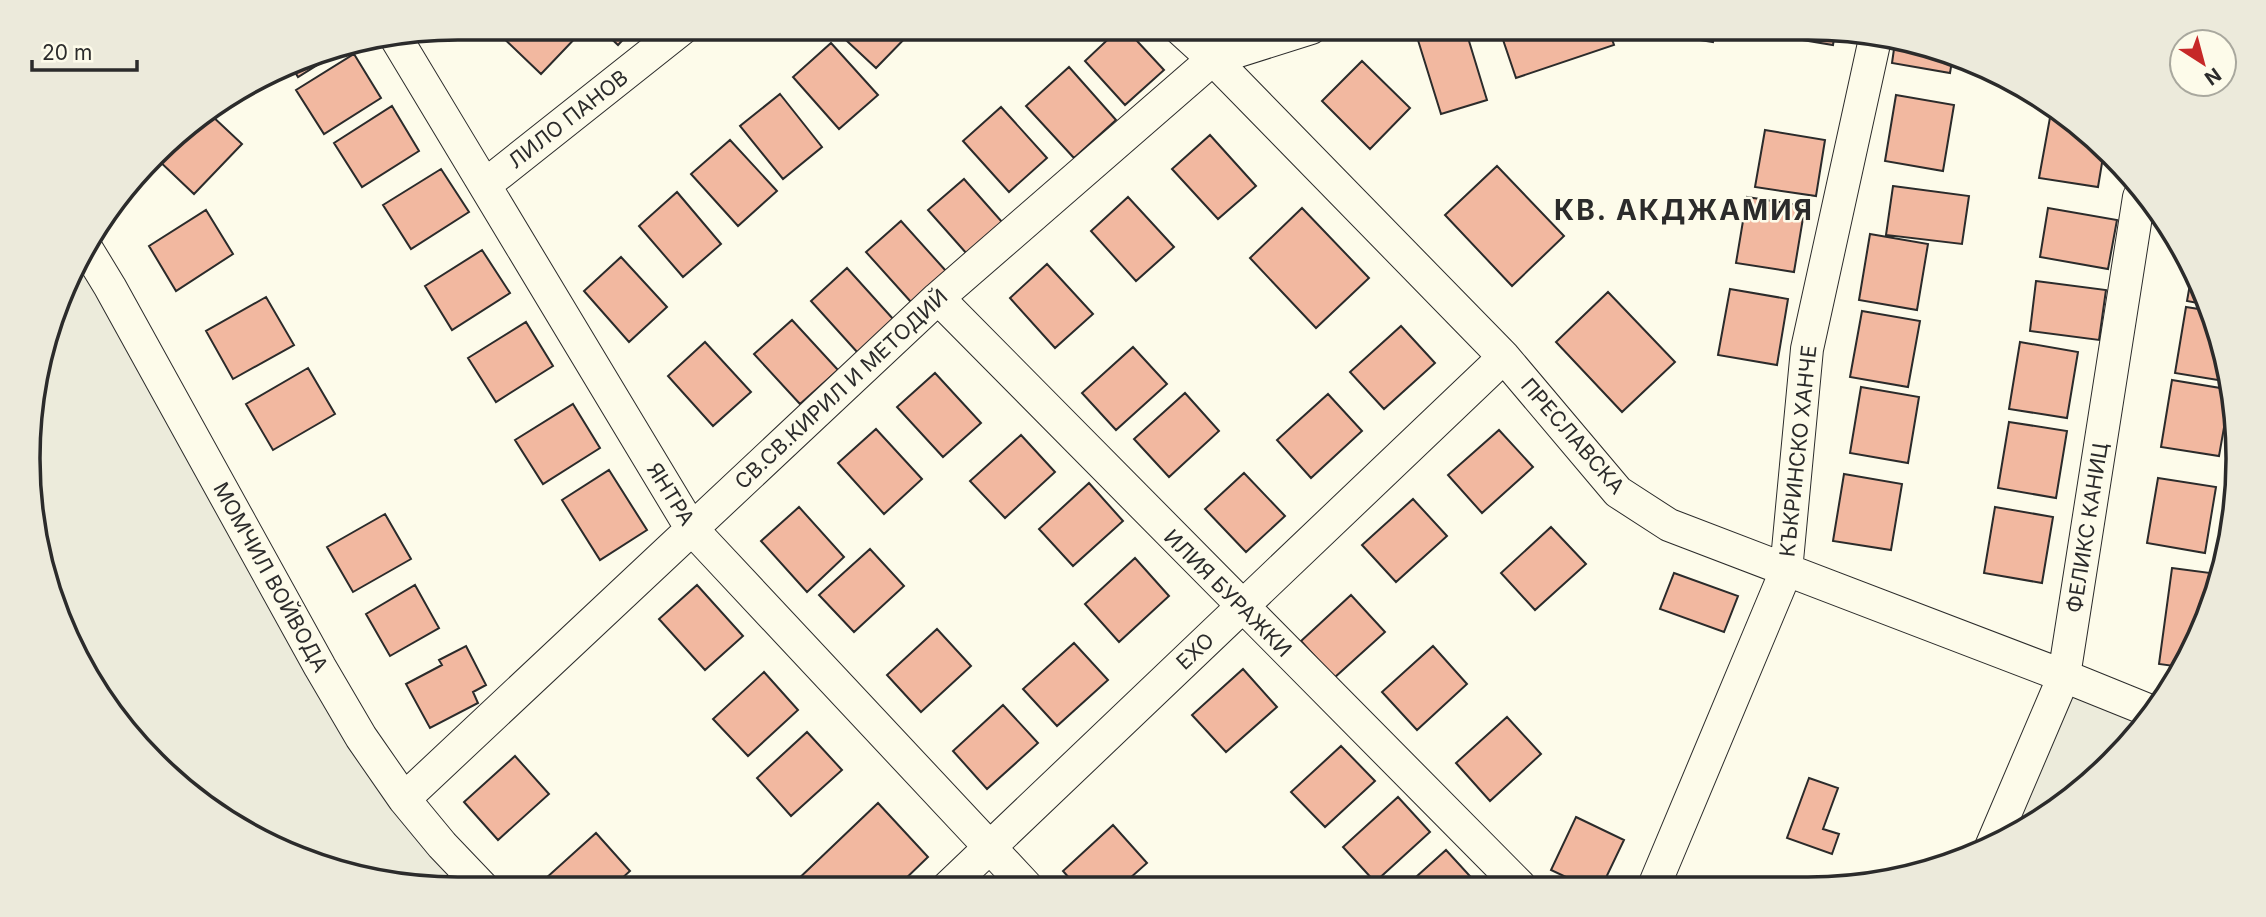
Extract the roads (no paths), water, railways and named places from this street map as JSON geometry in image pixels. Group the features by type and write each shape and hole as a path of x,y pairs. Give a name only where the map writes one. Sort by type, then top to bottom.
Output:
{"street":[{"name":"ЛИЛО ПАНОВ","path":"485,184 668,40"},
{"name":"ПРЕСЛАВСКА","path":"1192,40 1504,357 1618,492 1669,525 2143,708"},
{"name":"СВ.СВ.КИРИЛ И МЕТОДИЙ","path":"404,799 938,298 1213,59 1273,40"},
{"name":"ЯНТРА","path":"400,45 691,528 1018,877"},
{"name":"КЪКРИНСКО ХАНЧЕ","path":"1658,877 1786,571 1807,349 1874,46"},
{"name":"ФЕЛИКС КАНИЦ","path":"1998,831 2064,676 2138,203"},
{"name":"МОМЧИЛ ВОЙВОДА","path":"92,257 361,737 404,799 473,877"},
{"name":"ИЛИЯ БУРАЖКИ","path":"938,298 1511,877"},
{"name":"ЕХО","path":"958,877 1504,357"}],"district":[{"name":"КВ. АКДЖАМИЯ","path":"1684,210"}]}
